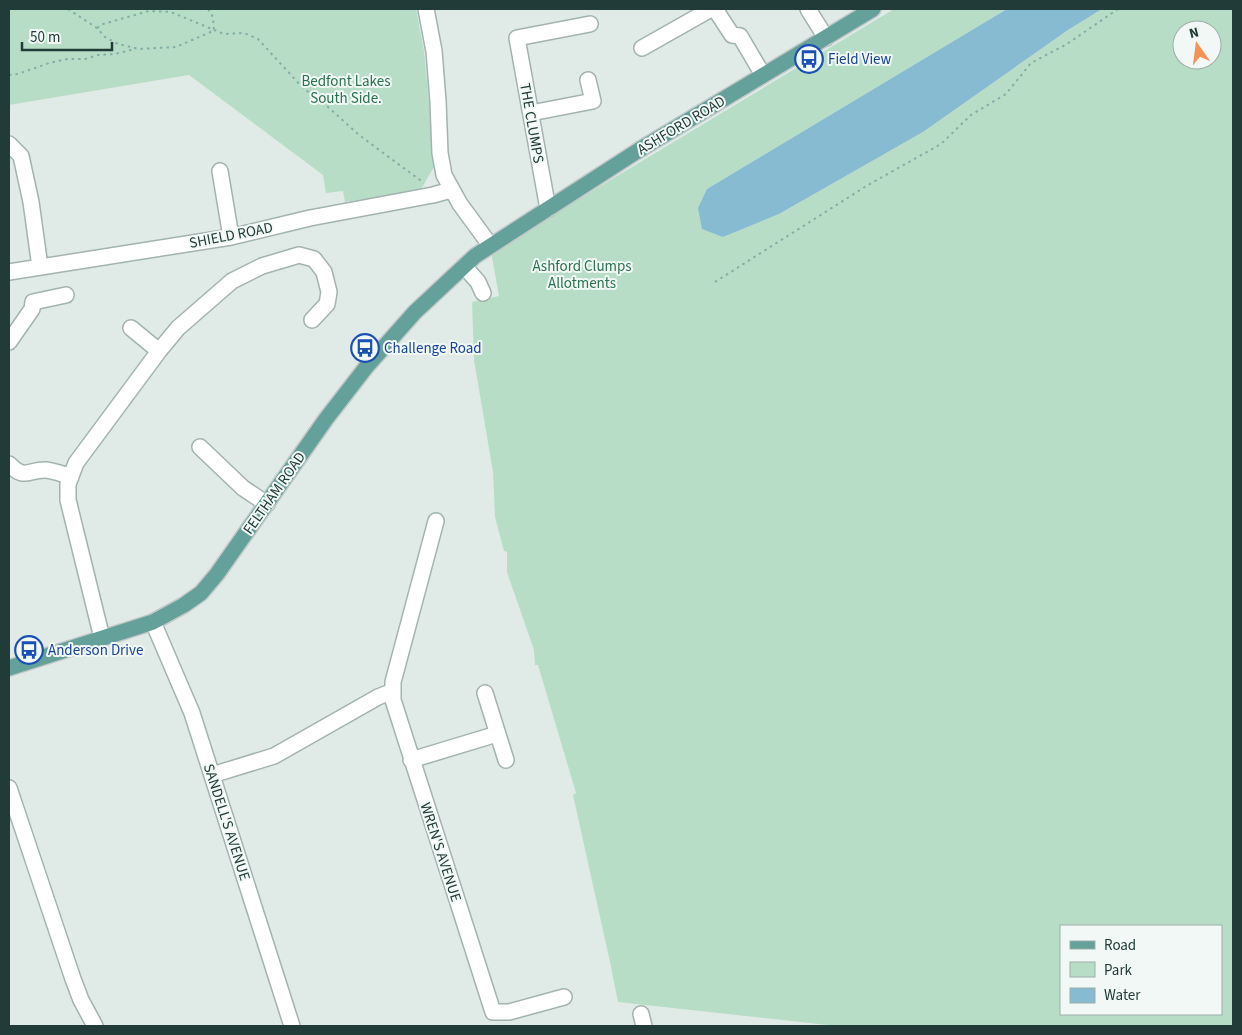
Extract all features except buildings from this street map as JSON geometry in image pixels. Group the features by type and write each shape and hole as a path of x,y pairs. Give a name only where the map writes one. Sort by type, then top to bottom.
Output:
{"main road":[{"name":"ASHFORD ROAD","path":"490,244 639,150 873,9"},
{"name":"FELTHAM ROAD","path":"9,668 154,622 184,605 200,593 217,574 326,419 367,366 414,312 490,244"}],"street":[{"path":"426,9 434,51 440,153 444,175 452,190 490,244"},
{"path":"642,48 713,9 732,35 740,36 763,75"},
{"path":"808,9 826,38"},
{"name":"THE CLUMPS","path":"548,208 517,38 590,24"},
{"path":"531,113 593,101 588,80"},
{"path":"9,144 21,156 31,202 40,267"},
{"path":"220,171 231,236"},
{"name":"SHIELD ROAD","path":"9,272 231,236 310,218 452,190"},
{"path":"102,638 68,500 68,484 76,463 178,328 232,281 262,266 299,255 314,259 324,272 330,292 327,304 312,320"},
{"path":"464,266 478,282 483,293"},
{"path":"9,342 32,308 33,302 66,295"},
{"path":"131,328 159,351"},
{"path":"200,447 243,488 267,504"},
{"path":"9,464 14,469 26,474 44,470 70,477"},
{"name":"WREN'S AVENUE","path":"436,522 393,682 393,700 493,1012 508,1012 564,997"},
{"name":"SANDELL'S AVENUE","path":"154,622 192,712 292,1026"},
{"path":"212,775 274,756 378,697 393,691"},
{"path":"485,693 506,760"},
{"path":"411,760 497,734"},
{"path":"9,788 81,1000 95,1026"}],"path":[{"path":"68,9 118,44 137,48 176,47 214,31"},
{"path":"208,9 213,17 214,31"},
{"path":"715,282 868,185 941,144 971,114 1006,94 1031,63 1067,44 1118,9"},
{"path":"97,28 103,24 149,11 171,12 214,31 224,34 244,33 258,39 302,87 360,135 425,183"},
{"path":"9,75 67,59 115,54 137,48"}],"green space":[{"name":"Bedfont Lakes South Side.","path":"9,9 416,9 424,51 435,165 420,191 345,202 343,191 326,193 323,175 189,75 9,105"},
{"name":"Ashford Clumps Allotments","path":"894,9 1007,9 707,189 723,237 779,214 923,132 1068,30 1102,9 1233,9 1233,1026 837,1026 618,1002 573,795 576,793 538,665 535,665 534,650 507,572 507,552 504,551 495,517 493,472 474,360 472,302 499,296 491,252"}],"water":[{"path":"1007,9 1102,9 1068,30 923,132 779,214 723,237 702,229 698,208 707,189"}],"place":[{"name":"Field View","path":"809,59"},
{"name":"Challenge Road","path":"365,348"},
{"name":"Anderson Drive","path":"29,650"}]}
